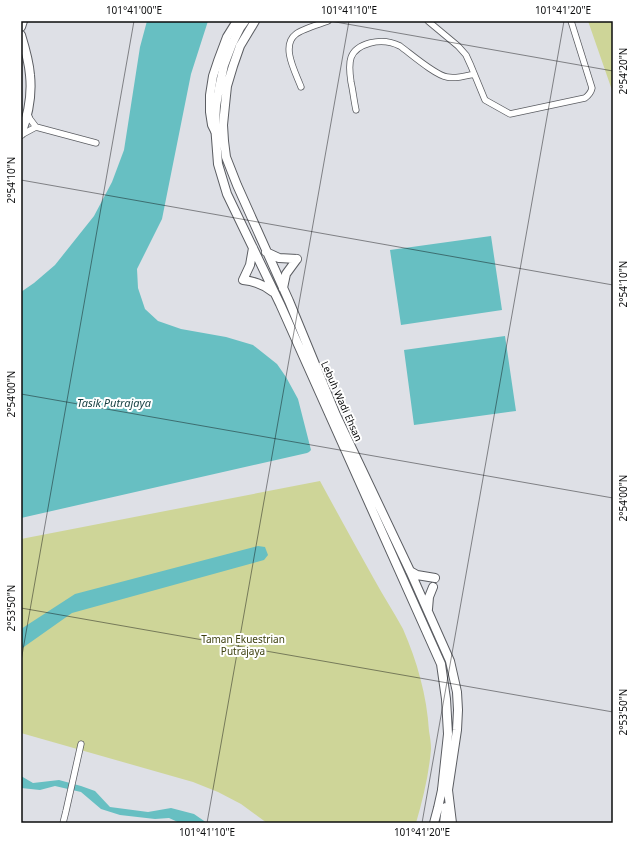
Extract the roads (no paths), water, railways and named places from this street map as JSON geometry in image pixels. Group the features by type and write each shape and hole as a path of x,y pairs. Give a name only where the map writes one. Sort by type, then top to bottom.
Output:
{"main road":[{"path":"21,27 24,21"},
{"path":"215,131 212,125 210,112 210,95 213,76 227,36 237,21"},
{"path":"215,131 216,106 224,65 232,44 245,21"},
{"name":"Lebuh Wadi Ehsan","path":"255,21 240,46 228,86 224,105 223,125 226,157 236,185 283,288 336,415 428,609 450,661 457,692 458,710 457,730 445,790"},
{"path":"21,35 30,74 30,92 27,112 21,134"},
{"name":"Lebuh Wadi Ehsan","path":"215,131 218,164 228,194 274,292 441,664 446,699 448,734 445,790"},
{"path":"253,248 250,266 243,280 252,280 274,292"},
{"path":"266,252 279,258 297,259 286,274 283,288"},
{"path":"410,571 417,575 435,578"},
{"path":"428,609 429,596 433,587"},
{"path":"434,823 445,790"},
{"path":"444,823 445,790"},
{"path":"445,790 452,823"}],"street":[{"path":"301,87 289,56 289,43 292,37 297,33 328,21"},
{"path":"428,21 458,46 466,55 484,100 510,114 589,96 592,88 571,21"},
{"path":"356,110 349,69 350,60 353,53 360,47 377,41 386,41 400,46 440,75 448,78 474,74"},
{"path":"27,112 36,127 96,143"},
{"path":"21,134 36,127"},
{"path":"63,823 81,744"}],"water":[{"name":"Tasik Putrajaya","path":"147,21 208,21 191,74 162,219 137,269 138,288 145,309 158,321 181,329 226,337 253,345 277,364 298,399 311,450 307,453 21,518 21,292 55,265 94,216 112,182 124,150 140,47"},
{"path":"491,236 502,310 401,325 390,250"},
{"path":"505,336 516,411 414,425 404,350"},
{"path":"258,546 265,547 268,555 264,560 72,613 21,649 21,629 75,594"},
{"path":"21,776 33,783 59,780 81,786 95,791 110,807 148,812 171,808 194,814 207,823 180,823 169,818 155,819 120,815 101,809 81,792 55,786 40,790 21,788"}],"park label":[{"name":"Taman Ekuestrian Putrajaya","path":"243,644"}]}
